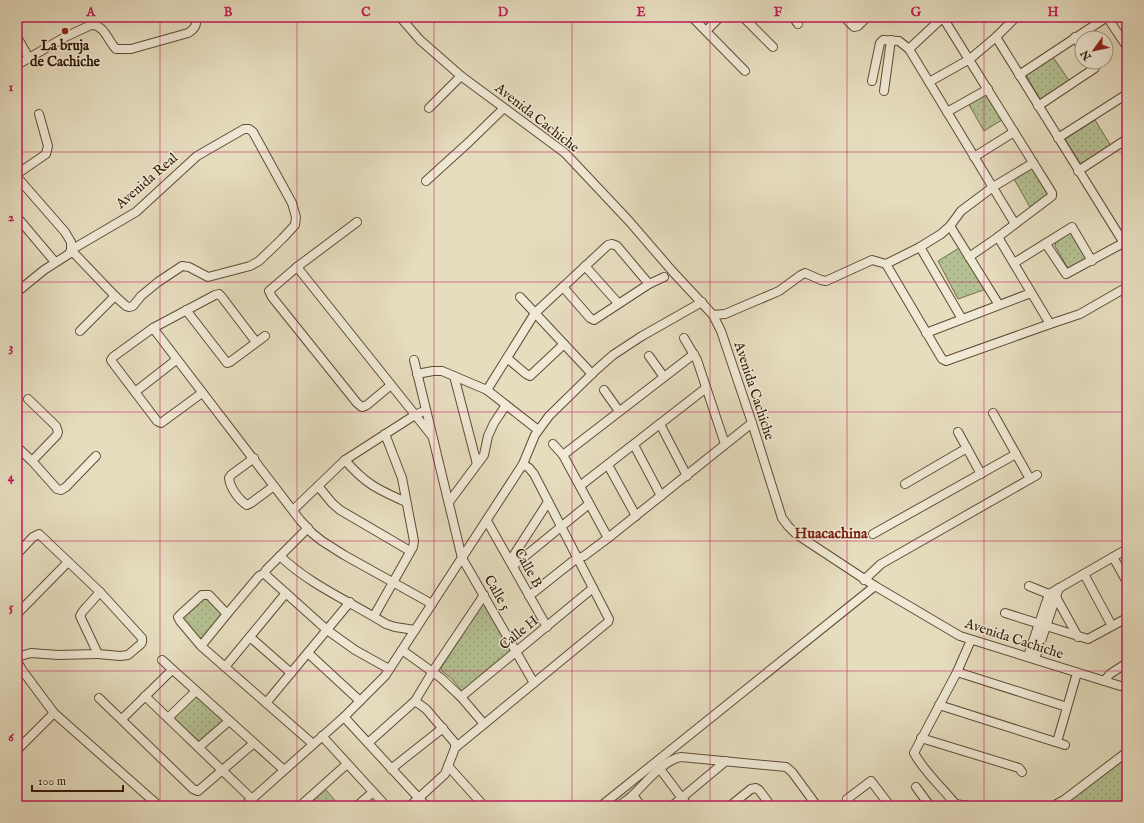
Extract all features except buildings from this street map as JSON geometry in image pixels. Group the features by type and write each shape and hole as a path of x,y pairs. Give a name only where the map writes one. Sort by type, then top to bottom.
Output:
{"street":[{"path":"17,65 65,37 91,25 102,29 116,49 131,49 188,33 195,28 196,17"},
{"name":"Avenida Cachiche","path":"400,17 420,40 461,76 565,153 629,221 713,315 721,330 782,518 796,534 864,580 948,629 971,640 1031,657 1077,674 1127,688"},
{"path":"692,17 745,71"},
{"path":"706,31 720,17"},
{"path":"743,17 773,47"},
{"path":"844,17 854,27 858,26 867,17"},
{"path":"929,82 970,59 1016,17"},
{"path":"1086,30 1107,17 1127,47"},
{"path":"909,48 941,19 943,19 970,59 1053,195 998,237 969,256"},
{"path":"996,36 1078,171 1126,244 1066,274 1046,244"},
{"path":"17,37 28,58"},
{"path":"1019,74 1074,38"},
{"path":"872,81 880,43 883,40 899,41 909,48 1015,224"},
{"path":"884,91 891,40"},
{"path":"1038,106 1092,70"},
{"path":"429,108 461,76"},
{"path":"947,112 988,89"},
{"path":"1058,138 1127,94"},
{"path":"426,181 504,108"},
{"path":"39,114 48,150 46,154 17,175 65,232 71,242 71,250 115,296 80,331"},
{"name":"Avenida Real","path":"17,292 55,262 69,254 71,250 136,212 197,156 244,130 249,129 292,203 296,217 295,225 259,261 250,266 208,277 189,267 182,266 158,282 141,296 133,306 126,306 115,296"},
{"path":"974,157 1014,132"},
{"path":"1078,171 1127,139"},
{"path":"713,315 725,314 779,291 805,273 826,281 872,260 886,264 920,247 941,234 950,226 961,210 993,187 1033,162"},
{"path":"17,217 55,262"},
{"path":"357,222 297,267 269,291 272,297 356,403 362,407 367,405 391,385"},
{"path":"950,226 1000,305"},
{"path":"1014,263 1072,227 1092,261"},
{"path":"998,237 1050,324"},
{"path":"486,390 535,313 608,245 612,244 617,246 649,284"},
{"path":"920,247 962,319"},
{"path":"886,264 926,333 942,359 946,362 1080,314 1127,287"},
{"path":"585,266 618,303"},
{"path":"297,267 433,438"},
{"path":"563,287 590,318 594,320 618,303 649,284 664,277"},
{"path":"926,333 1031,293"},
{"path":"202,393 161,423 157,421 135,392 112,360 113,357 153,328 219,294 256,342"},
{"path":"520,297 592,374"},
{"path":"244,806 344,717 385,676 523,464 529,446 548,416 613,355 642,336 702,302"},
{"path":"186,310 227,363 265,336"},
{"path":"153,328 176,360 308,528 322,541 344,555 432,604"},
{"path":"684,338 694,354 725,444"},
{"path":"507,358 530,376 564,344"},
{"path":"563,455 694,354"},
{"path":"648,356 664,377"},
{"path":"135,392 176,360"},
{"name":"Calle 5","path":"414,360 462,558 534,683"},
{"path":"417,374 433,371 442,372 486,390 538,430"},
{"path":"454,376 477,464"},
{"path":"580,486 706,388"},
{"path":"604,390 619,411"},
{"path":"28,399 56,426 58,432 57,436 32,461"},
{"path":"449,502 484,454 488,436 494,423 506,405"},
{"path":"293,510 346,460 415,415 426,410"},
{"path":"864,580 881,564 1034,477 1016,454 993,413"},
{"path":"529,596 577,558 584,556 608,538 752,423"},
{"path":"660,424 687,476"},
{"path":"958,432 981,474"},
{"path":"374,616 394,582 414,541 402,478 385,434"},
{"path":"553,444 563,455 608,538"},
{"path":"634,445 661,496"},
{"path":"17,447 32,461 57,489 61,490 66,487 96,456"},
{"path":"905,484 967,448"},
{"path":"873,534 1016,454"},
{"path":"254,458 230,475 230,484 247,505 251,504 274,486"},
{"path":"346,460 356,473 367,482 406,502"},
{"path":"455,748 608,622 609,619 534,474 523,464"},
{"path":"608,465 636,516"},
{"path":"318,486 340,510 410,551"},
{"path":"511,564 548,502"},
{"path":"511,564 589,504"},
{"name":"Calle B","path":"487,521 547,627"},
{"path":"201,646 259,576 265,573 266,570 308,528"},
{"path":"17,554 33,537 39,534 100,592 142,638 142,642 128,655 120,656 98,654 58,656 31,653 17,657"},
{"path":"1031,657 1053,595 1059,588 1127,549"},
{"path":"280,556 293,569 386,624 415,630"},
{"path":"1113,557 1127,582"},
{"path":"17,614 68,562"},
{"path":"265,573 327,630 355,650 389,669"},
{"path":"1084,574 1112,626"},
{"path":"601,806 875,586"},
{"path":"1029,586 1053,595 1078,637"},
{"name":"Calle H","path":"461,697 594,588"},
{"path":"98,654 80,616 83,610 100,592"},
{"path":"225,667 286,593"},
{"path":"227,614 209,595 206,594 202,595 178,617 201,646 313,744"},
{"path":"368,743 416,701 433,671 484,595"},
{"path":"266,703 350,602"},
{"path":"1005,613 1088,639 1127,618"},
{"path":"250,636 291,673"},
{"path":"969,806 956,805 938,783 928,774 914,753 957,672 971,640"},
{"path":"402,650 433,671 461,697 484,724"},
{"path":"308,653 360,701"},
{"path":"162,660 284,770"},
{"path":"17,661 54,713 159,806"},
{"path":"1104,681 1110,674 1127,663"},
{"path":"122,719 172,670"},
{"path":"957,672 1067,707"},
{"path":"1057,742 1077,674"},
{"path":"168,718 196,691"},
{"path":"145,696 252,798"},
{"path":"99,698 193,789 198,791 254,743"},
{"path":"410,806 445,774 455,748 455,743 426,709 416,701"},
{"path":"939,704 1065,745"},
{"path":"17,750 54,713"},
{"path":"344,717 426,806"},
{"path":"199,748 229,721"},
{"path":"391,769 442,728"},
{"path":"322,736 386,806"},
{"path":"921,738 1019,768 1022,772"},
{"path":"1053,806 1064,803 1127,752"},
{"path":"620,806 660,769 675,758 681,757 786,767 792,772 817,806"},
{"path":"672,806 726,761"},
{"path":"300,806 347,764"},
{"path":"448,766 484,806"},
{"path":"660,769 688,806"},
{"path":"852,806 847,799 871,781 890,806"},
{"path":"916,787 930,806"},
{"path":"730,806 751,789 756,788 771,806"},
{"path":"356,806 373,792"},
{"path":"633,795 641,806"},
{"path":"1121,806 1127,806"}],"green space":[{"path":"1053,57 1070,82 1043,99 1040,99 1026,75"},
{"path":"989,91 1005,118 984,131 968,103"},
{"path":"1095,120 1111,146 1084,164 1080,163 1065,139"},
{"path":"1034,166 1052,194 1031,209 1014,179"},
{"path":"1074,230 1090,259 1069,270 1055,246 1056,242"},
{"path":"964,245 989,288 958,299 938,261"},
{"path":"205,597 224,614 203,638 198,638 181,619"},
{"path":"486,603 512,650 466,690 462,691 452,679 441,670 441,668 482,604"},
{"path":"196,695 225,720 200,742 173,717"},
{"path":"1127,756 1127,804 1107,806 1068,806 1067,800"},
{"path":"325,789 340,806 311,806 309,804"}],"place":[{"name":"La bruja de Cachiche","path":"65,31"}],"district":[{"name":"Huacachina","path":"831,533"}]}
